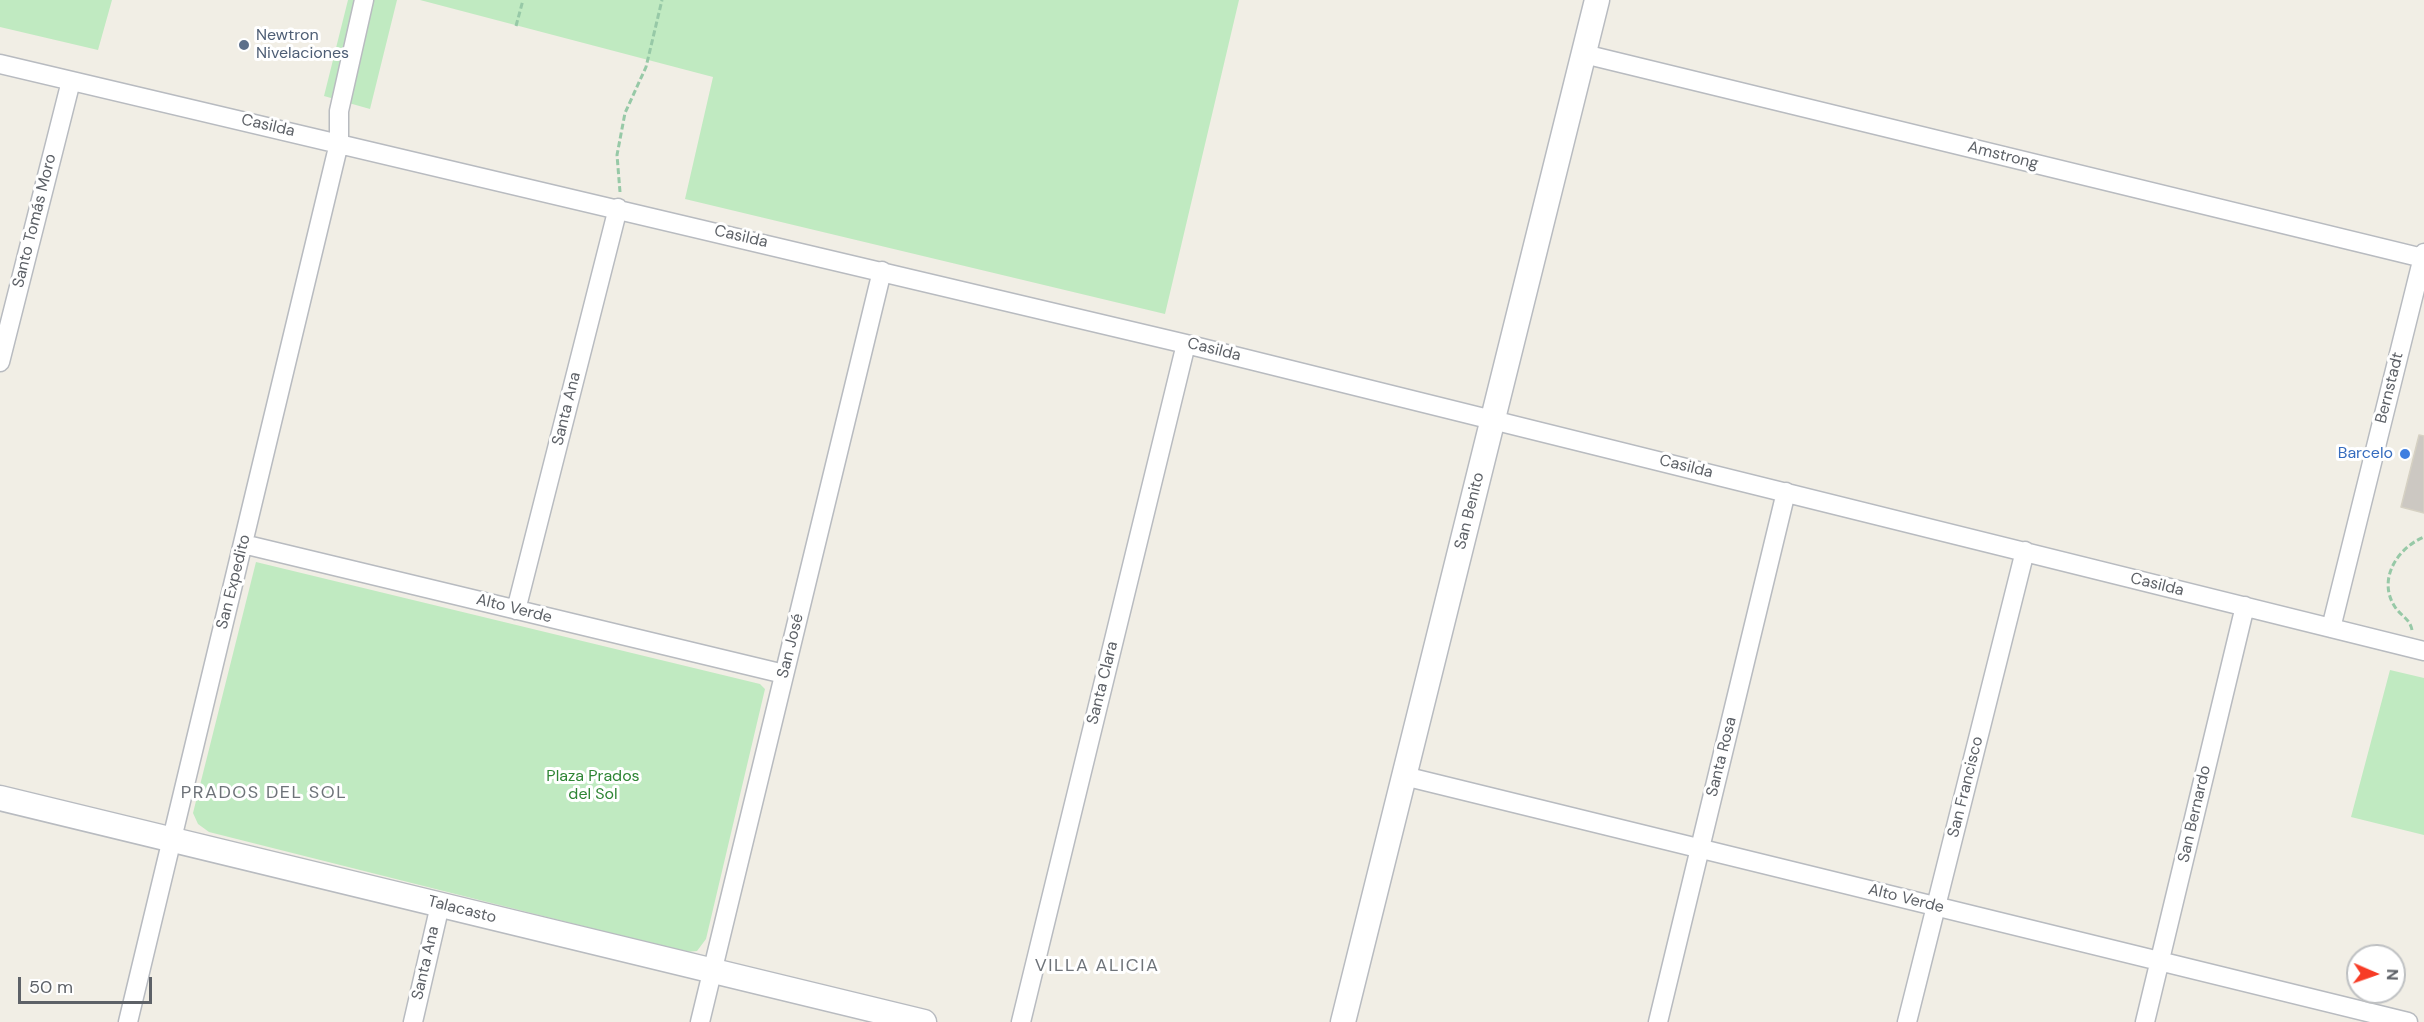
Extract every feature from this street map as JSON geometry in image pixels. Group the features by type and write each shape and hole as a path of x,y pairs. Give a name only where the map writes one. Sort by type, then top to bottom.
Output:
{"street":[{"name":"San Expedito","path":"128,1022 339,143 339,111 364,0"},
{"name":"San Benito","path":"1343,1022 1597,0"},
{"name":"Amstrong","path":"1584,54 2423,256"},
{"name":"Casilda","path":"0,64 618,208 1493,418 2420,650"},
{"name":"Santo Tomás Moro","path":"0,362 71,81"},
{"name":"Santa Ana","path":"516,610 618,208"},
{"name":"Bernstadt","path":"2331,628 2423,256"},
{"name":"San José","path":"700,1022 882,271"},
{"name":"Santa Clara","path":"1021,1022 1186,344"},
{"name":"Santa Rosa","path":"1658,1022 1786,492"},
{"name":"Alto Verde","path":"243,544 784,674"},
{"name":"San Francisco","path":"1907,1022 2025,551"},
{"name":"San Bernardo","path":"2145,1022 2245,606"},
{"name":"Alto Verde","path":"1404,777 2408,1022"},
{"name":"Talacasto","path":"0,798 924,1022"},
{"name":"Santa Ana","path":"413,1022 440,905"}],"path":[{"path":"516,26 523,0"},
{"path":"621,183 617,155 625,113 646,67 662,0"},
{"path":"2420,650 2411,622 2395,606 2389,588 2389,568 2409,547 2424,537"}],"green space":[{"path":"0,0 112,0 98,50 0,27"},
{"path":"348,0 397,0 370,109 324,96"},
{"path":"420,0 1239,0 1165,314 685,199 713,77"},
{"name":"Plaza Prados del Sol","path":"256,562 760,684 765,689 706,939 697,951 686,952 209,832 198,824 193,813"},
{"path":"2390,670 2424,678 2424,835 2351,817"}],"building":[{"path":"2419,435 2424,436 2424,513 2401,507"}],"place":[{"name":"Newtron Nivelaciones","path":"244,45"},
{"name":"Barcelo","path":"2405,454"}],"district":[{"name":"PRADOS DEL SOL","path":"264,793"},
{"name":"VILLA ALICIA","path":"1097,966"}]}
